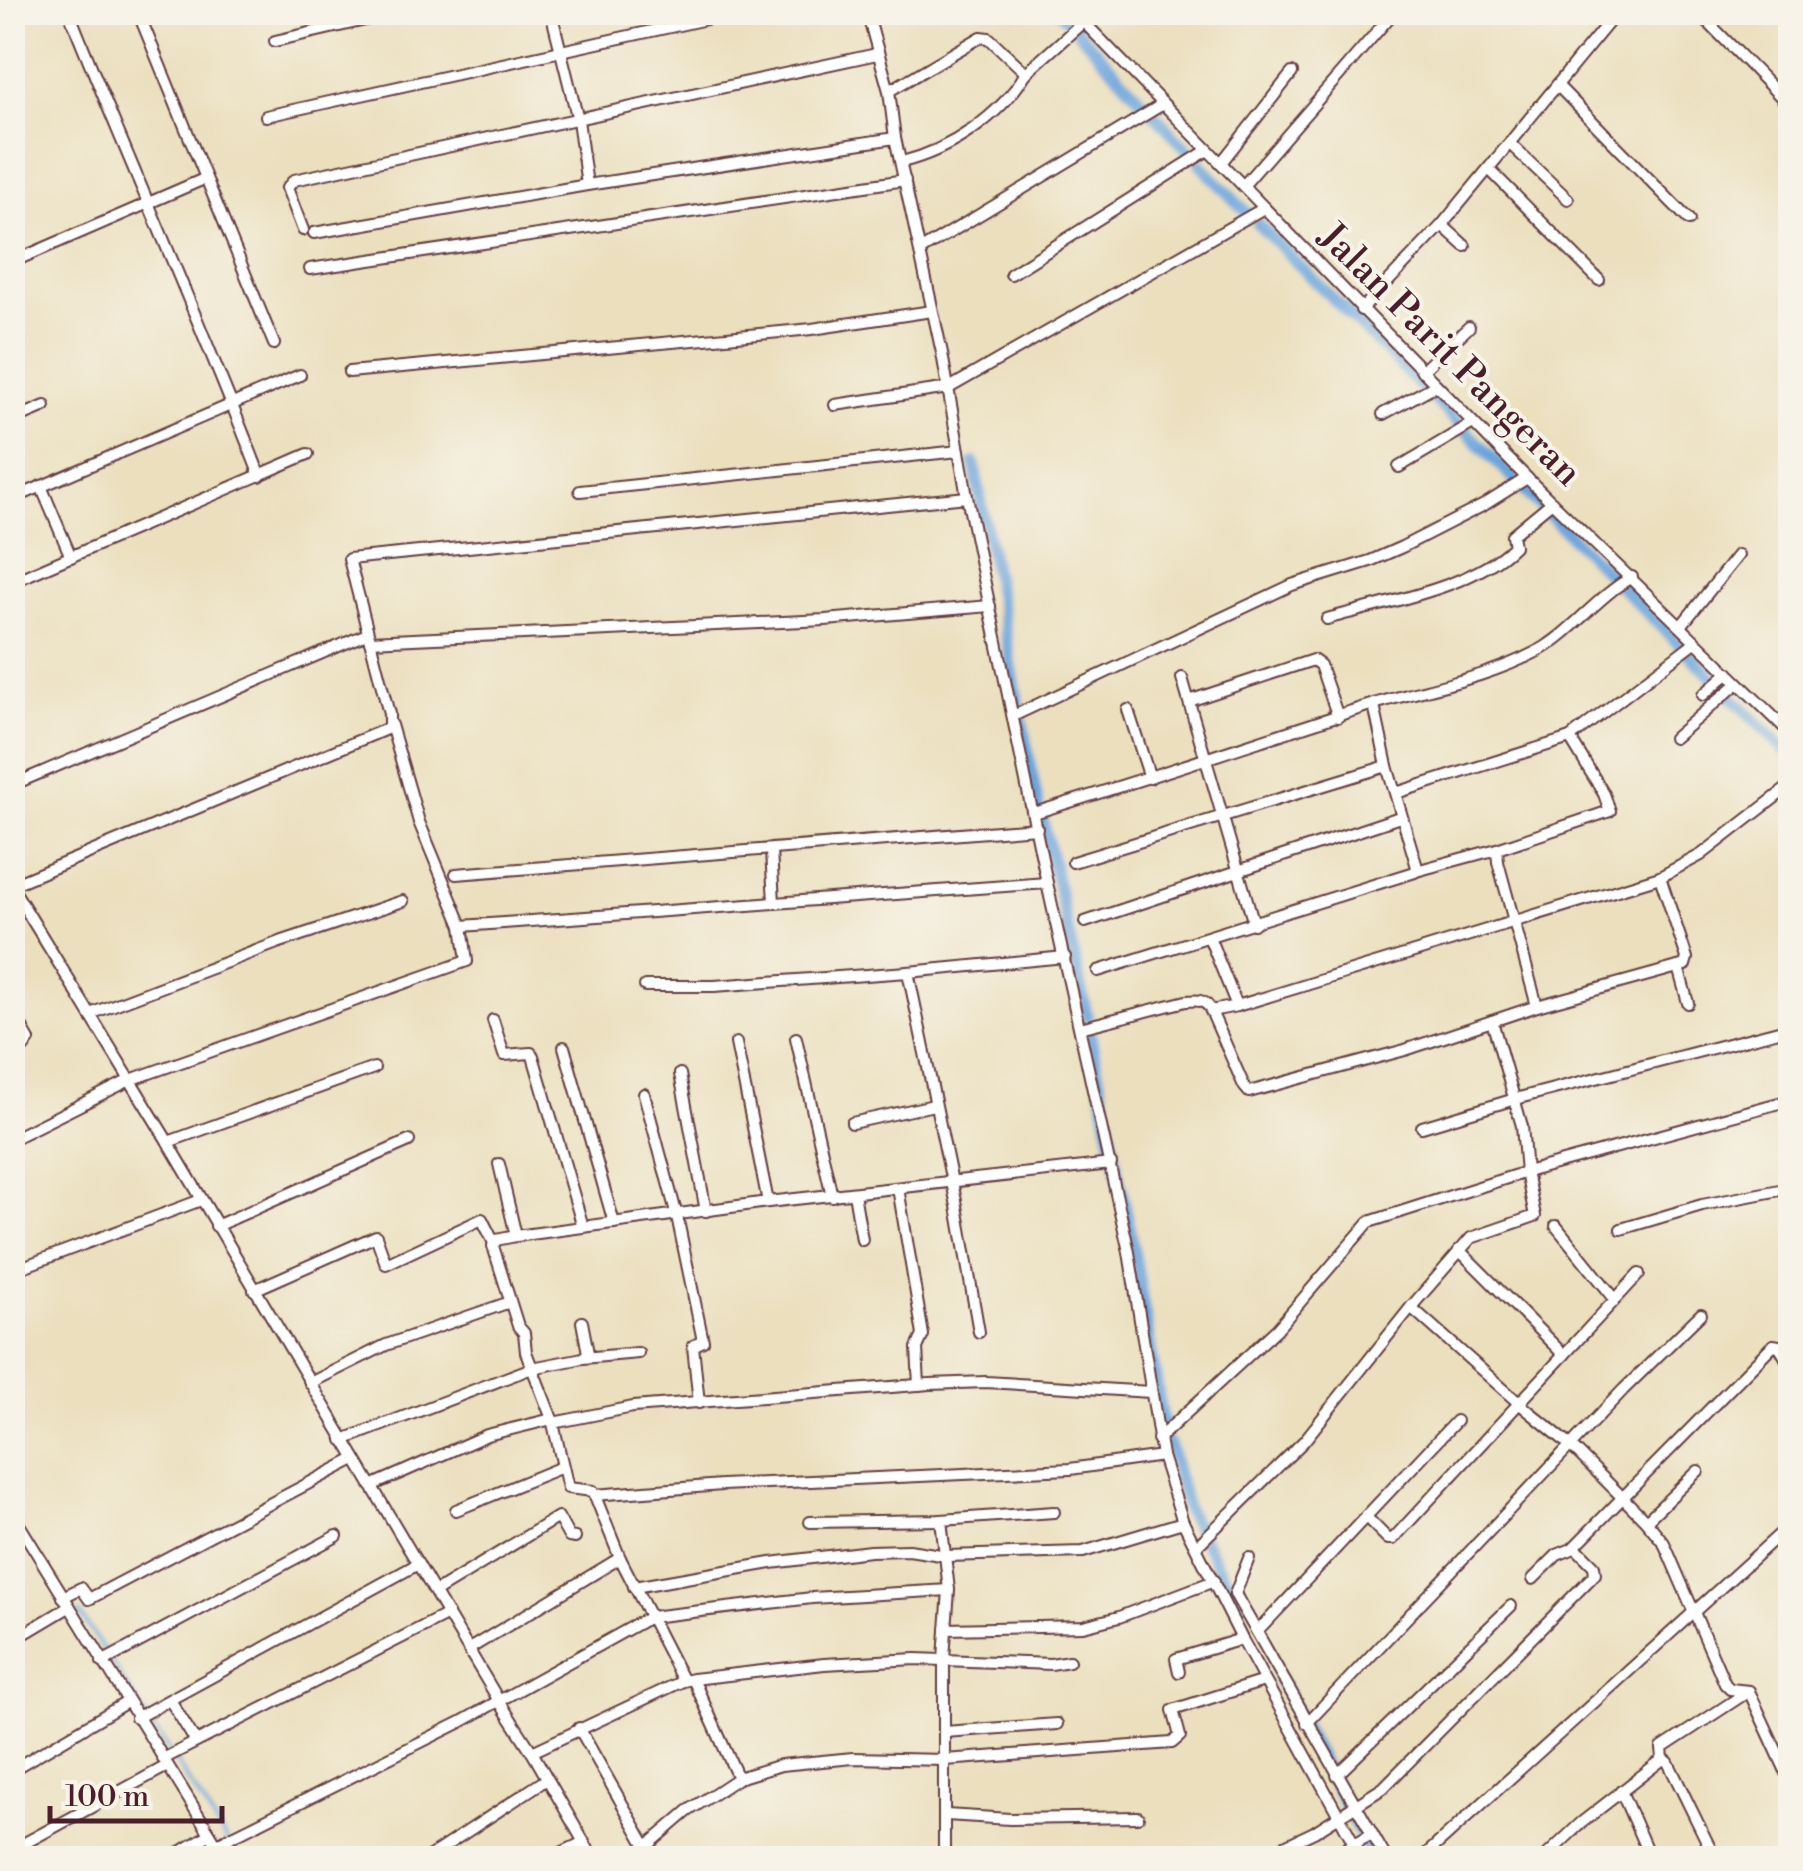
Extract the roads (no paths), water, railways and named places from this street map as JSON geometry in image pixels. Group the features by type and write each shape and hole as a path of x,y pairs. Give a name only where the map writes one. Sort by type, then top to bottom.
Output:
{"street":[{"path":"69,12 260,476"},
{"path":"138,12 274,344"},
{"path":"275,42 400,12"},
{"path":"552,12 578,120 587,185"},
{"path":"266,116 738,12"},
{"path":"866,12 888,91 1047,883 1111,1164 1162,1456 1184,1522 1214,1582 1258,1631 1337,1775 1362,1858"},
{"path":"1243,186 1394,12"},
{"path":"1361,310 1442,226 1618,12"},
{"path":"1698,12 1790,106"},
{"path":"902,162 930,155 976,125 1014,92 1026,73 1076,20"},
{"name":"Jalan Parit Pangeran","path":"1076,20 1221,163 1422,372 1432,387 1681,626 1716,683 1738,683 1790,733"},
{"path":"888,91 981,38 990,38 1026,73"},
{"path":"877,54 294,180 287,188 309,232 895,138"},
{"path":"1221,163 1292,73"},
{"path":"1556,85 1689,220"},
{"path":"920,250 1160,105"},
{"path":"1510,144 1568,199"},
{"path":"1011,274 1208,150"},
{"path":"1489,169 1599,280"},
{"path":"12,262 204,179"},
{"path":"310,269 905,180"},
{"path":"836,404 949,388 1264,208"},
{"path":"1442,226 1465,246"},
{"path":"349,372 793,331 932,311"},
{"path":"1422,372 1469,327"},
{"path":"12,499 300,375"},
{"path":"1383,414 1432,387"},
{"path":"12,420 45,406"},
{"path":"1400,467 1473,423"},
{"path":"580,491 958,450"},
{"path":"12,582 308,454"},
{"path":"1013,716 1292,584 1370,561 1402,547 1527,478"},
{"path":"41,486 71,557"},
{"path":"12,1138 130,1080 468,959 462,926 419,822 350,559 967,498"},
{"path":"1327,619 1459,580 1502,558 1514,546 1512,535 1552,502"},
{"path":"1681,626 1738,555"},
{"path":"1034,814 1374,705 1493,672 1540,650 1628,579"},
{"path":"12,785 368,638 825,620 990,606"},
{"path":"1396,792 1570,738 1693,644"},
{"path":"1188,702 1313,660 1320,664 1338,717"},
{"path":"1182,678 1254,924"},
{"path":"1674,738 1738,683"},
{"path":"1374,705 1416,871"},
{"path":"1128,710 1150,778"},
{"path":"391,724 385,730 12,886 592,1858"},
{"path":"1098,971 1497,849 1610,810 1570,738"},
{"path":"1073,862 1387,766"},
{"path":"1211,1011 1660,878 1701,856 1790,786"},
{"path":"1085,922 1400,817"},
{"path":"456,874 1036,828"},
{"path":"1497,849 1536,1006"},
{"path":"771,851 774,902"},
{"path":"1080,1028 1199,1000 1211,1011 1250,1092 1405,1050 1536,1006 1685,965 1687,958 1660,878"},
{"path":"462,926 1047,883"},
{"path":"90,1014 278,943 403,902"},
{"path":"1209,937 1237,1006"},
{"path":"645,986 714,986 1065,957"},
{"path":"1678,967 1688,1003"},
{"path":"908,972 979,1332"},
{"path":"12,1010 29,1040 12,1052"},
{"path":"492,1020 504,1054 530,1052 533,1056 583,1227"},
{"path":"1196,1546 1304,1441 1459,1250 1477,1234 1535,1216 1516,1099 1492,1021"},
{"path":"1422,1127 1790,1028"},
{"path":"796,1038 832,1196"},
{"path":"736,1043 768,1202"},
{"path":"564,1047 614,1223"},
{"path":"168,1142 374,1068"},
{"path":"680,1074 706,1211"},
{"path":"644,1094 678,1216 703,1341 693,1346 698,1403"},
{"path":"1158,1439 1276,1329 1362,1227 1526,1172 1790,1100"},
{"path":"852,1123 934,1105"},
{"path":"216,1226 409,1141"},
{"path":"499,1164 516,1236"},
{"path":"493,1241 768,1202 1111,1164"},
{"path":"898,1188 923,1336 917,1348 919,1385"},
{"path":"1622,1228 1702,1205 1790,1188"},
{"path":"854,1194 862,1240"},
{"path":"12,1270 201,1200"},
{"path":"254,1290 376,1236 386,1264 482,1219 493,1241 510,1302 524,1333 523,1343 553,1421 570,1490 590,1489 594,1495 634,1587 738,1778"},
{"path":"1556,1226 1615,1299"},
{"path":"1459,1250 1564,1355"},
{"path":"1366,1518 1388,1539 1393,1539 1638,1274"},
{"path":"310,1384 386,1345 510,1302"},
{"path":"1412,1307 1570,1445 1664,1542 1725,1684 1730,1689 1749,1691"},
{"path":"1288,1721 1305,1719 1701,1314"},
{"path":"582,1322 588,1354 583,1358"},
{"path":"1534,1580 1555,1556 1574,1546 1624,1497 1773,1345 1778,1346 1790,1365"},
{"path":"343,1440 532,1368 638,1353"},
{"path":"371,1486 486,1435 609,1410 986,1382 1151,1392"},
{"path":"1258,1631 1456,1420"},
{"path":"594,1495 1052,1470 1162,1456"},
{"path":"12,1642 80,1588 89,1598 355,1459"},
{"path":"456,1510 562,1467"},
{"path":"1646,1522 1698,1471"},
{"path":"810,1522 940,1520 1054,1512"},
{"path":"12,1513 66,1602 110,1658 126,1702 145,1714 225,1858"},
{"path":"435,1592 558,1517 575,1538"},
{"path":"940,1520 949,1590 944,1658 944,1858"},
{"path":"634,1587 870,1550 909,1550 947,1556 1083,1552 1184,1522"},
{"path":"1422,1858 1790,1525"},
{"path":"110,1658 336,1536"},
{"path":"1260,1858 1383,1788 1594,1574 1594,1566 1574,1546"},
{"path":"469,1649 620,1558"},
{"path":"1226,1594 1249,1558"},
{"path":"145,1714 418,1564"},
{"path":"946,1628 1083,1626 1214,1582"},
{"path":"171,1858 214,1839 228,1838 417,1746 650,1617 812,1598 949,1590"},
{"path":"1226,1594 1242,1639 1288,1721 1346,1810 1371,1835 1386,1858"},
{"path":"1337,1775 1511,1606"},
{"path":"12,1850 196,1742 448,1614"},
{"path":"1179,1672 1176,1659 1242,1639"},
{"path":"532,1752 688,1680 810,1665 944,1658 1039,1664 1069,1661"},
{"path":"646,1846 678,1818 738,1778 802,1762 852,1758 946,1760 1172,1744 1180,1736 1173,1710 1264,1681"},
{"path":"1663,1759 1662,1748 1749,1691"},
{"path":"1749,1691 1790,1780"},
{"path":"170,1700 196,1742"},
{"path":"12,1770 126,1702"},
{"path":"944,1732 1056,1724"},
{"path":"579,1728 652,1858"},
{"path":"1544,1858 1558,1853 1620,1791 1663,1759"},
{"path":"1663,1759 1668,1762 1715,1858"},
{"path":"427,1858 547,1778"},
{"path":"1620,1791 1650,1858"},
{"path":"946,1815 1010,1819 1138,1816"},
{"path":"1329,1858 1371,1835"},
{"path":"550,1858 584,1842"}],"waterway":[{"path":"1060,12 1192,155"},
{"path":"1200,164 1245,211"},
{"path":"1258,224 1514,479"},
{"path":"974,463 1019,707"},
{"path":"1521,487 1790,755"},
{"path":"1022,721 1038,806"},
{"path":"1043,821 1087,1016"},
{"path":"1090,1035 1131,1235 1163,1422"},
{"path":"1169,1443 1187,1510 1239,1604"},
{"path":"79,1612 238,1858"},
{"path":"1279,1679 1373,1858"}]}
